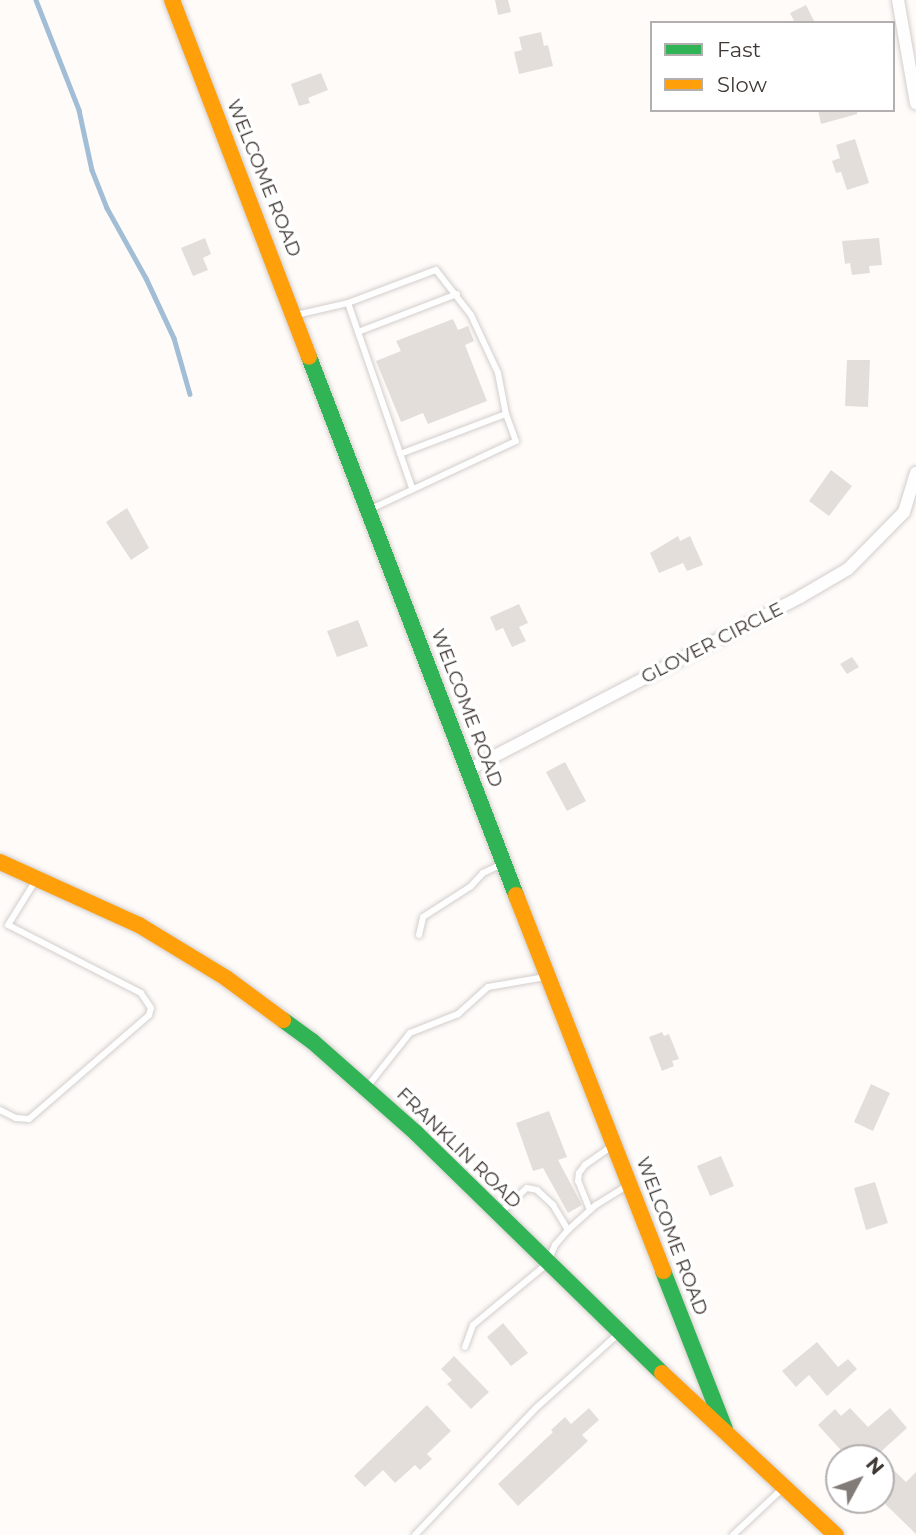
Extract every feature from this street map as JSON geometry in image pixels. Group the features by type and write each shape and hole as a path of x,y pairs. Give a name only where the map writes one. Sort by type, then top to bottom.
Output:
{"street":[{"name":"WELCOME ROAD","path":"172,0 296,315 547,976 725,1429"},
{"path":"898,0 916,103"},
{"name":"GLOVER CIRCLE","path":"468,770 800,597 848,569 904,512 916,473"},
{"name":"FRANKLIN ROAD","path":"0,862 139,925 226,978 312,1041 366,1088 619,1334 725,1429 836,1535"}],"lane":[{"path":"296,315 348,303 436,270 471,315 498,373 506,414 516,441 369,509"},
{"path":"358,332 457,294"},
{"path":"348,303 412,488"},
{"path":"400,454 506,414"},
{"path":"419,935 423,918 470,887 483,873 504,863"},
{"path":"8,925 37,878"},
{"path":"0,922 142,993 151,1008 149,1015 29,1119 16,1118 0,1110"},
{"path":"366,1088 410,1033 458,1014 488,986 547,976"},
{"path":"590,1210 578,1181 579,1173 585,1165 614,1145"},
{"path":"465,1347 473,1325 547,1264 555,1245 568,1230 590,1210 629,1185"},
{"path":"498,1215 527,1188 537,1190 553,1205 568,1230"},
{"path":"415,1535 536,1408 619,1334"},
{"path":"733,1535 784,1486"}],"building":[{"path":"495,0 508,0 511,12 498,15"},
{"path":"806,5 814,21 794,21 790,13"},
{"path":"541,32 544,46 548,45 553,66 519,74 514,52 522,50 519,37"},
{"path":"321,73 328,90 308,98 310,103 299,106 291,84"},
{"path":"818,112 857,112 857,114 821,124"},
{"path":"855,139 869,183 847,190 841,172 836,173 832,161 840,158 836,145"},
{"path":"205,238 211,254 203,258 208,270 193,276 181,248"},
{"path":"879,238 882,265 869,266 870,273 852,275 850,263 845,264 842,241"},
{"path":"453,319 458,330 468,326 474,341 465,345 487,401 428,424 423,413 401,422 376,361 401,351 396,341"},
{"path":"847,360 870,360 868,407 845,406"},
{"path":"831,470 852,486 829,516 809,501"},
{"path":"127,508 149,548 131,560 106,522"},
{"path":"678,536 680,541 690,536 703,565 687,571 683,563 659,573 650,553"},
{"path":"519,604 528,623 519,627 526,641 512,647 503,628 496,631 490,617"},
{"path":"358,620 368,646 337,657 327,631"},
{"path":"852,657 859,667 847,674 840,664"},
{"path":"565,762 586,801 567,811 546,772"},
{"path":"662,1032 664,1036 669,1034 679,1059 672,1061 674,1066 662,1071 649,1037"},
{"path":"871,1084 890,1093 873,1131 854,1122"},
{"path":"549,1111 567,1157 558,1160 582,1205 568,1213 543,1168 533,1171 516,1123"},
{"path":"721,1156 734,1186 710,1196 697,1166"},
{"path":"875,1182 888,1223 866,1230 854,1188"},
{"path":"503,1323 528,1353 511,1366 487,1337"},
{"path":"817,1342 838,1367 848,1359 857,1369 827,1396 809,1375 796,1387 782,1371"},
{"path":"454,1356 489,1392 471,1409 447,1384 452,1380 441,1369"},
{"path":"427,1405 451,1431 427,1454 432,1459 420,1470 415,1465 395,1483 383,1470 365,1487 354,1476"},
{"path":"589,1408 599,1420 582,1435 588,1441 518,1506 498,1484 553,1432 551,1430 565,1417 571,1424"},
{"path":"850,1408 868,1427 890,1408 907,1428 889,1444 835,1444 818,1425 835,1409 841,1416"},
{"path":"895,1471 906,1482 916,1472 916,1534 895,1514"}],"waterway":[{"path":"36,0 79,110 92,170 107,208 146,278 174,338 190,394"}],"traffic: fast":[{"path":"309,357 516,895"},
{"path":"283,1020 312,1041 416,1133 662,1373"},
{"path":"663,1271 725,1429"}],"traffic: slow":[{"path":"172,0 309,357"},
{"path":"0,862 139,925 226,978 283,1020"},
{"path":"516,895 663,1271"},
{"path":"662,1373 836,1535"}]}
